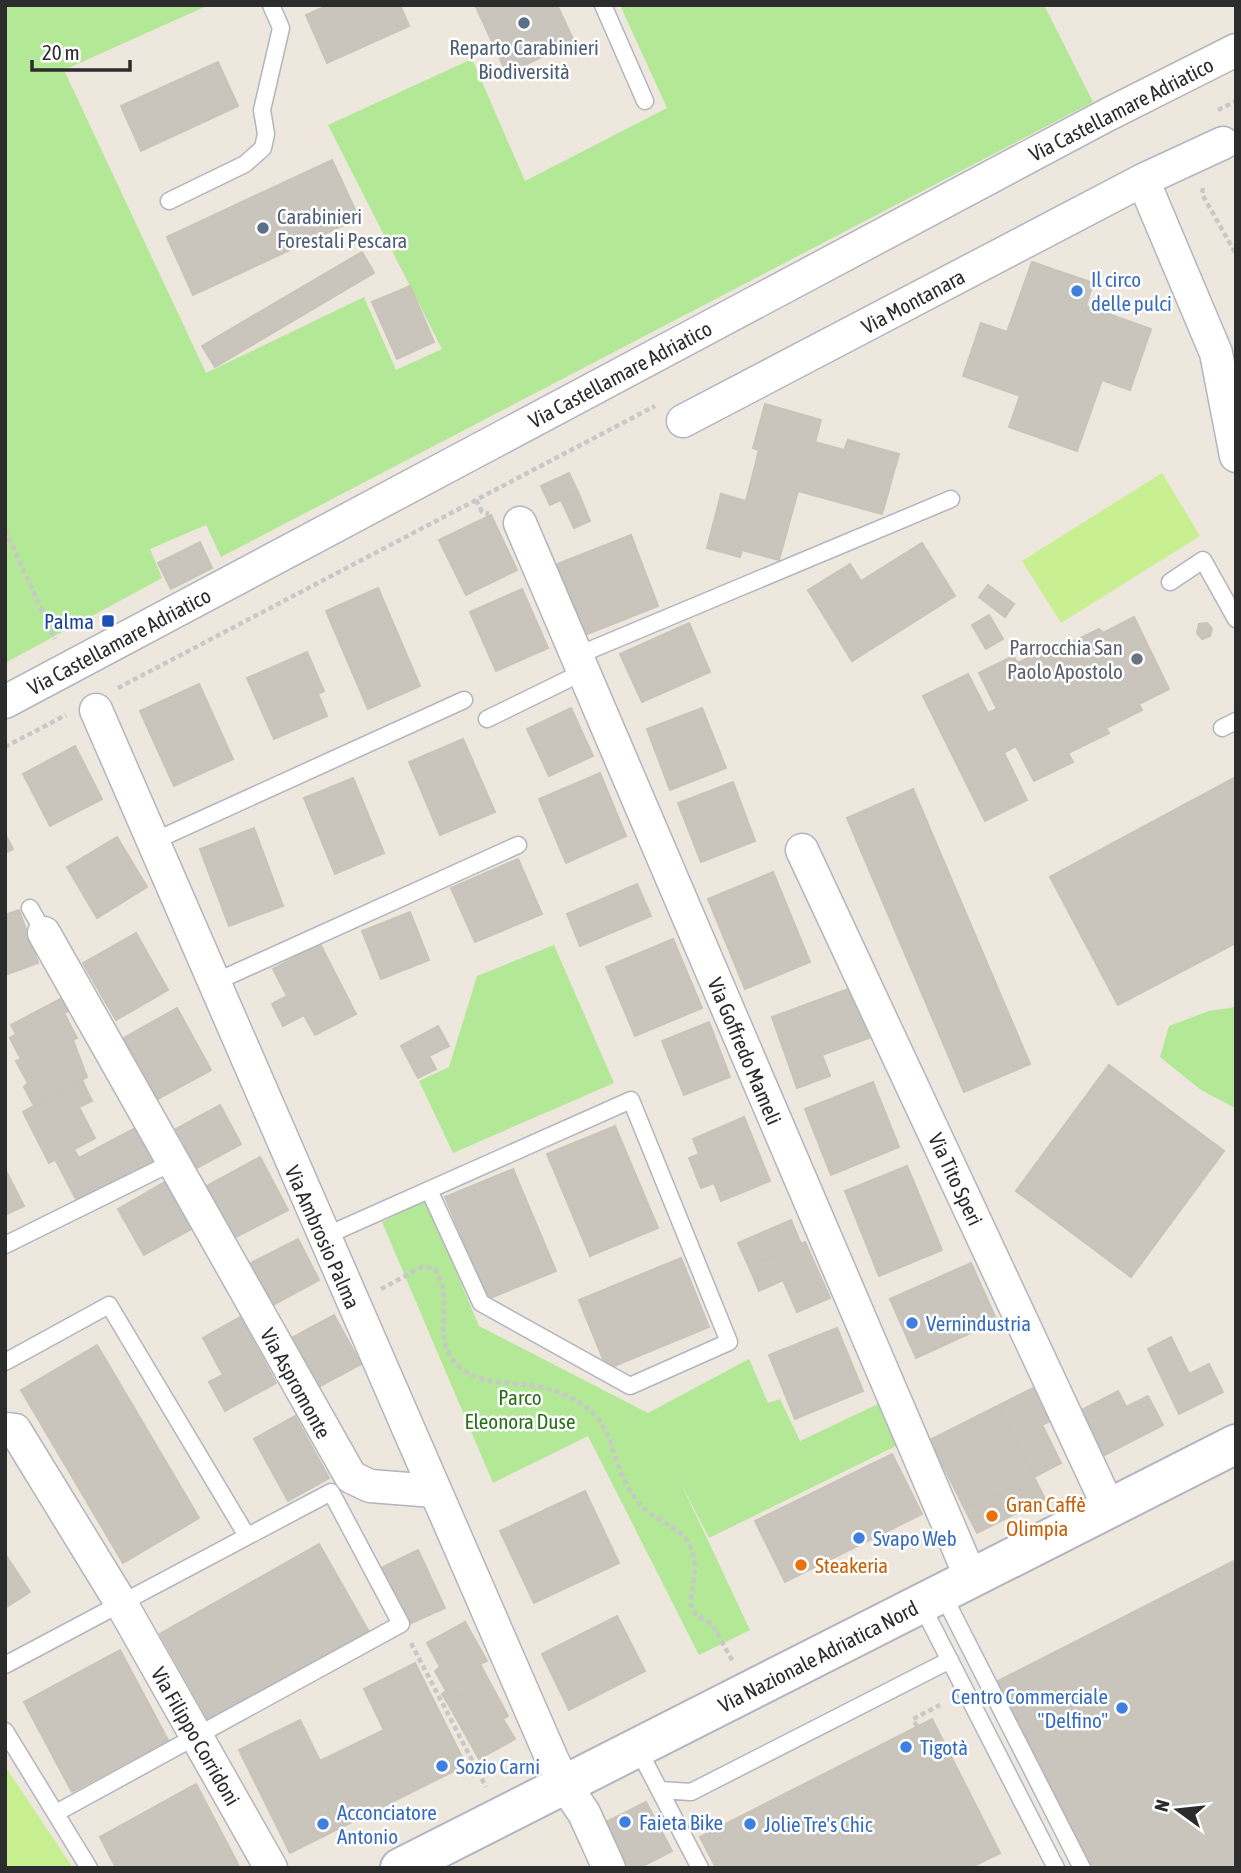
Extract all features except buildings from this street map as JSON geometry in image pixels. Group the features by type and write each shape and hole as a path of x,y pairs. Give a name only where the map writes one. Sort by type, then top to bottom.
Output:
{"main road":[{"name":"Via Nazionale Adriatica Nord","path":"400,1868 1109,1508 1234,1450"}],"street":[{"name":"Via Castellamare Adriatico","path":"5,702 1107,114 1236,50"},
{"name":"Via Montanara","path":"673,411 1216,146"},
{"path":"1143,180 1216,353 1236,456"},
{"name":"Via Goffredo Mameli","path":"520,523 579,664 945,1591"},
{"name":"Via Ambrosio Palma","path":"94,704 433,1490"},
{"name":"Via Tito Speri","path":"802,850 1109,1508"},
{"name":"Via Aspromonte","path":"37,921 351,1477 370,1486 433,1490"},
{"name":"Via Filippo Corridoni","path":"8,1424 121,1603 271,1868"},
{"path":"433,1490 564,1784 581,1806 609,1868"}],"lane":[{"path":"169,201 245,164 263,148 266,134 262,110 281,28 271,5"},
{"path":"603,5 645,101"},
{"path":"487,719 579,664 951,499"},
{"path":"1170,582 1203,560 1236,619"},
{"path":"152,842 464,700"},
{"path":"213,983 518,845"},
{"path":"323,1237 631,1100 729,1342 630,1386 481,1303 429,1190"},
{"path":"5,1245 173,1162"},
{"path":"5,1362 109,1305 247,1536"},
{"path":"5,1665 331,1492 401,1624 56,1813"},
{"path":"945,1591 950,1660 1056,1868"},
{"path":"945,1591 1082,1868"},
{"path":"660,1790 691,1793 950,1660"},
{"path":"5,1731 89,1868"},
{"path":"637,1747 700,1868"}],"path":[{"path":"1212,113 1236,101"},
{"path":"1216,146 1202,194 1236,254"},
{"name":"Via Castellamare Adriatico","path":"5,747 94,704 514,480 673,411"},
{"path":"514,480 517,486"},
{"path":"476,500 482,512"},
{"path":"5,530 69,668"},
{"path":"405,1276 428,1266 437,1271 442,1287 447,1347 451,1359 462,1369 487,1381 553,1390 586,1408 604,1424 615,1462 640,1505 678,1532 690,1546 696,1573 692,1609 696,1615 712,1624 725,1642"},
{"path":"401,1624 502,1816"},
{"path":"917,1726 913,1719 940,1705"}],"green space":[{"path":"5,5 209,5 64,70 206,373 364,297 396,370 442,349 328,125 472,59 525,181 667,108 620,5 1044,5 1093,102 221,557 206,525 150,549 162,578 5,663"},
{"path":"1162,473 1200,536 1061,623 1022,561"},
{"path":"554,945 614,1083 453,1153 419,1081 449,1067 477,976"},
{"path":"1236,1007 1236,1106 1233,1107 1201,1090 1160,1057 1169,1026 1209,1011"},
{"name":"Parco Eleonora Duse","path":"426,1200 479,1326 648,1413 749,1359 768,1403 780,1399 800,1441 878,1404 896,1446 709,1538 680,1481 750,1630 699,1655 588,1436 493,1483 382,1222"},
{"path":"5,1766 73,1868 5,1868"}],"place":[{"name":"Reparto Carabinieri Biodiversità","path":"524,23"},
{"name":"Carabinieri Forestali Pescara","path":"263,228"},
{"name":"Il circo delle pulci","path":"1077,291"},
{"name":"Palma","path":"108,621"},
{"name":"Parrocchia San Paolo Apostolo","path":"1137,659"},
{"name":"Vernindustria","path":"912,1323"},
{"name":"Gran Caffè Olimpia","path":"992,1516"},
{"name":"Svapo Web","path":"859,1538"},
{"name":"Steakeria","path":"801,1565"},
{"name":"Centro Commerciale \"Delfino\"","path":"1122,1708"},
{"name":"Tigotà","path":"906,1747"},
{"name":"Sozio Carni","path":"442,1766"},
{"name":"Faieta Bike","path":"625,1822"},
{"name":"Acconciatore Antonio","path":"323,1824"},
{"name":"Jolie Tre's Chic","path":"750,1824"}]}
